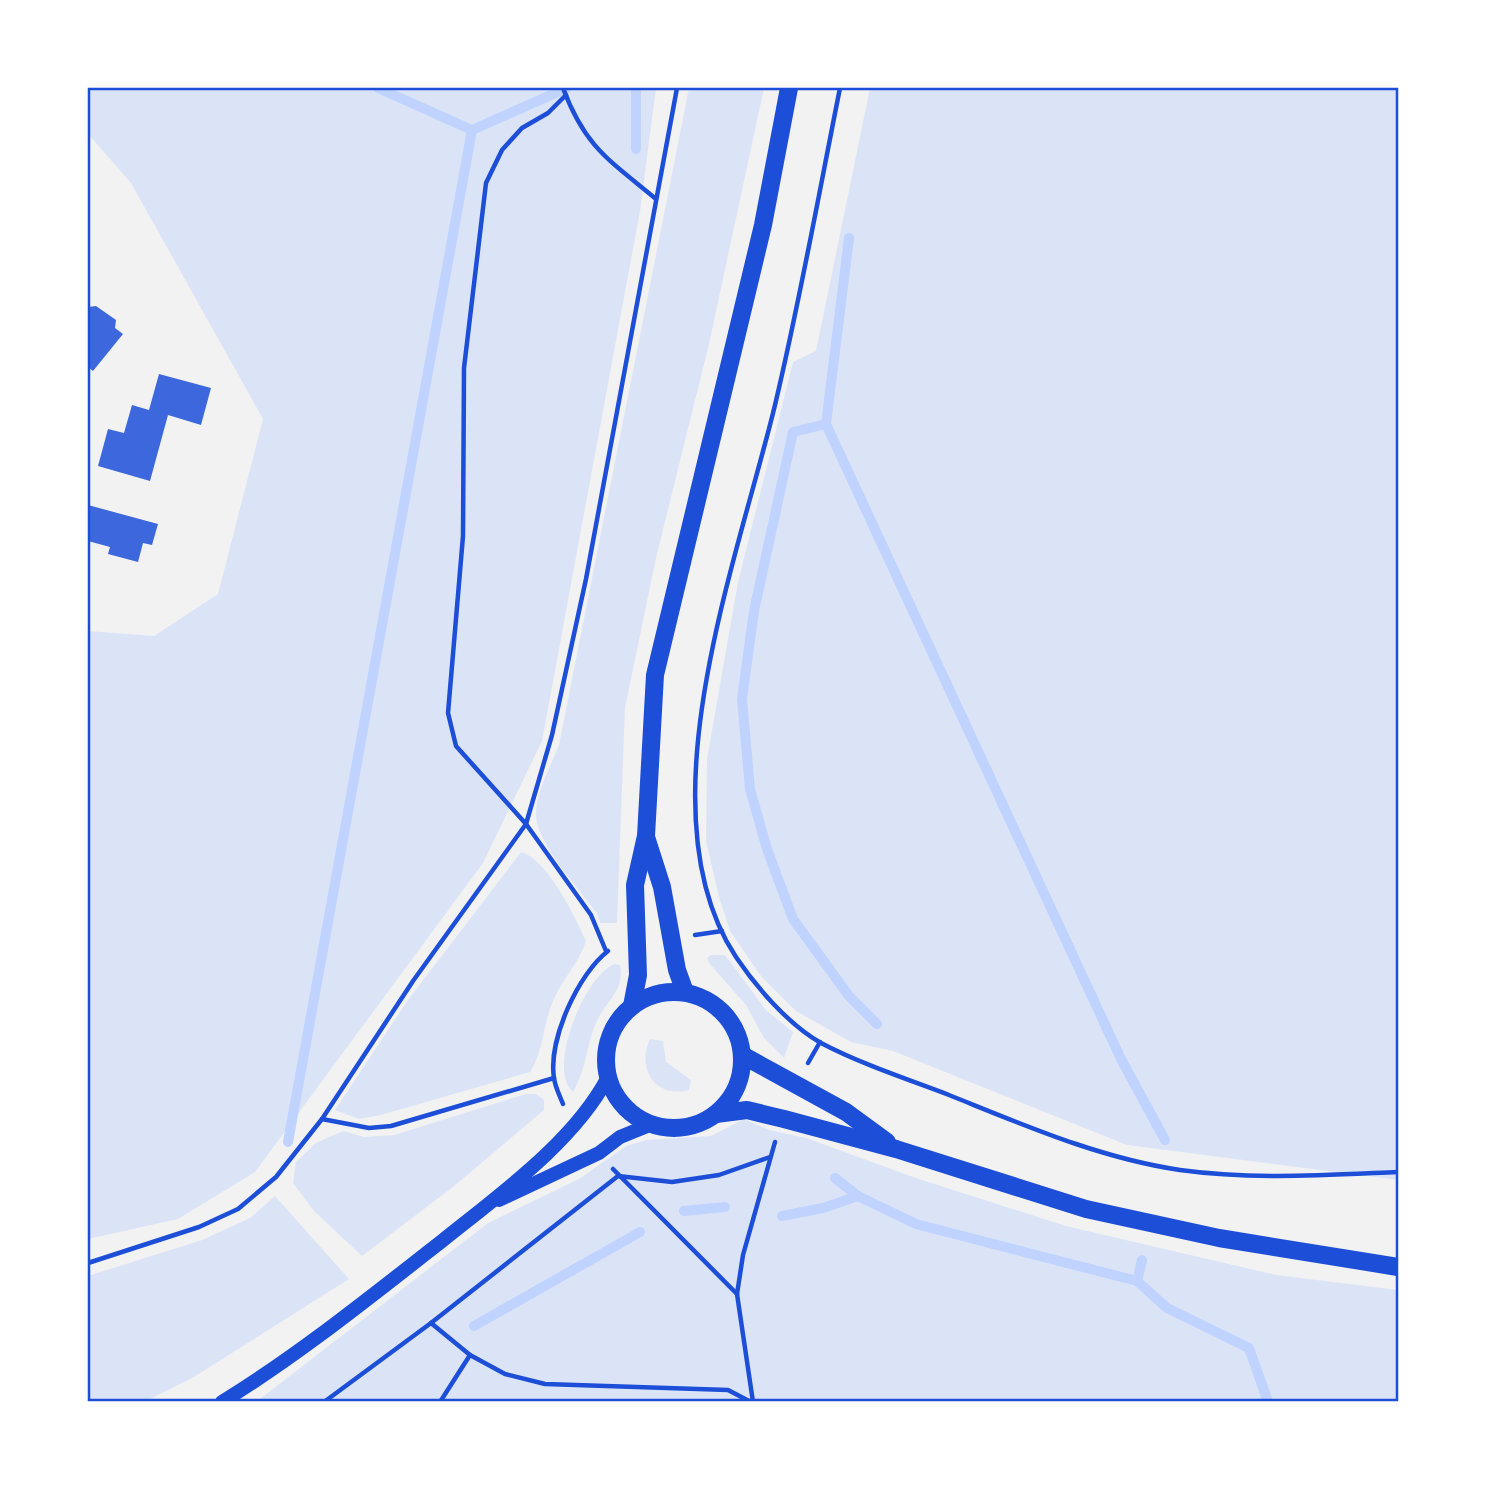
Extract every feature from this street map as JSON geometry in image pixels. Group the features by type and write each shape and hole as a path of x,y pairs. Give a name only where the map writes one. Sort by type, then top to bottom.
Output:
{"main road":[{"path":"632,1006 638,975 635,885 646,836 655,675 763,226 789,88"},
{"path":"646,836 662,887 677,970 685,992"},
{"path":"716,1114 739,1081 742,1055 739,1039 723,1012 710,1002 685,992 652,995 632,1006 622,1015 609,1038 606,1051 608,1077 620,1101 629,1111 652,1124 678,1128 704,1121 716,1114 747,1110 896,1149 1086,1209 1219,1238 1398,1267"},
{"path":"742,1055 846,1112 896,1149"},
{"path":"222,1402 282,1364 485,1206 576,1125 608,1077"},
{"path":"485,1206 599,1153 620,1137 652,1124"}],"path":[{"path":"564,88 573,114 591,144 657,199"},
{"path":"88,1263 199,1227 238,1209 276,1177 322,1119 413,981 526,824 552,735 586,579 677,88"},
{"path":"840,88 776,403 709,662 702,710 698,759 698,846 707,890 722,932 737,958 773,1002 820,1042 1082,1147 1179,1170 1288,1177 1398,1172"},
{"path":"566,95 565,100 548,113 522,128 502,150 486,183 464,368 463,536 448,713 456,746 526,824 591,915 606,951"},
{"path":"673,938 722,932"},
{"path":"576,1125 563,1105 554,1078 557,1038 579,987 606,951 638,943"},
{"path":"322,1119 369,1128 391,1126 554,1078"},
{"path":"599,1153 618,1176 737,1294"},
{"path":"324,1402 431,1323 618,1176 672,1182 719,1175 769,1157 743,1255 737,1294 752,1402"},
{"path":"431,1323 470,1355 505,1374 544,1384 728,1390 752,1402"},
{"path":"440,1402 470,1355"}],"shaded area":[{"path":"88,88 656,88 640,211 542,741 483,863 255,1172 178,1219 88,1239 88,631 154,636 218,594 263,419 131,183 88,134"},
{"path":"689,88 764,88 709,344 656,558 625,708 617,923 600,923 597,913 569,878 542,837 536,812 542,786 559,745"},
{"path":"870,88 1398,88 1398,1180 1127,1145 893,1051 851,1042 796,1011 761,976 730,931 706,841 707,759 738,582 793,362 816,351"},
{"path":"521,852 541,865 550,877 586,941 554,999 538,1055 530,1072 381,1115 359,1119 335,1110 408,1000"},
{"path":"711,955 725,955 766,1010 793,1032 784,1058 764,1038 746,1005 709,963 707,958"},
{"path":"615,964 620,965 621,973 618,988 594,1028 582,1073 573,1092 566,1081 564,1064 573,1024 592,985 603,971"},
{"path":"650,1039 663,1041 666,1062 691,1080 689,1090 667,1090 652,1079 647,1071 646,1061"},
{"path":"526,1094 536,1094 544,1100 544,1110 453,1187 362,1256 314,1211 293,1183 296,1162 316,1143 344,1131 364,1137 394,1135"},
{"path":"744,1119 769,1130 806,1138 916,1178 1066,1226 1276,1275 1398,1290 1398,1401 256,1402 488,1223 579,1179 626,1146 646,1140 711,1136"},
{"path":"275,1196 349,1279 194,1377 146,1401 88,1401 88,1276 202,1240 250,1218"}],"building":[{"path":"96,306 116,320 115,328 123,334 93,371 88,367 88,307"},
{"path":"159,374 211,388 201,425 168,415 150,481 98,466 108,429 124,433 132,405 149,410"},
{"path":"88,505 158,524 152,545 143,543 138,562 108,554 110,547 88,541"}],"waterway":[{"path":"378,88 472,130 567,88"},
{"path":"636,88 636,149"},
{"path":"288,1142 472,130"},
{"path":"849,238 826,424 1121,1059 1165,1140"},
{"path":"826,424 793,432 754,611 742,699 750,789 767,849 793,919 849,996 877,1024"},
{"path":"835,1178 858,1196 916,1224 1137,1281 1167,1308 1249,1348 1268,1402"},
{"path":"782,1216 823,1208 858,1196"},
{"path":"684,1211 725,1207"},
{"path":"474,1326 640,1232"},
{"path":"1137,1281 1142,1260"}]}
